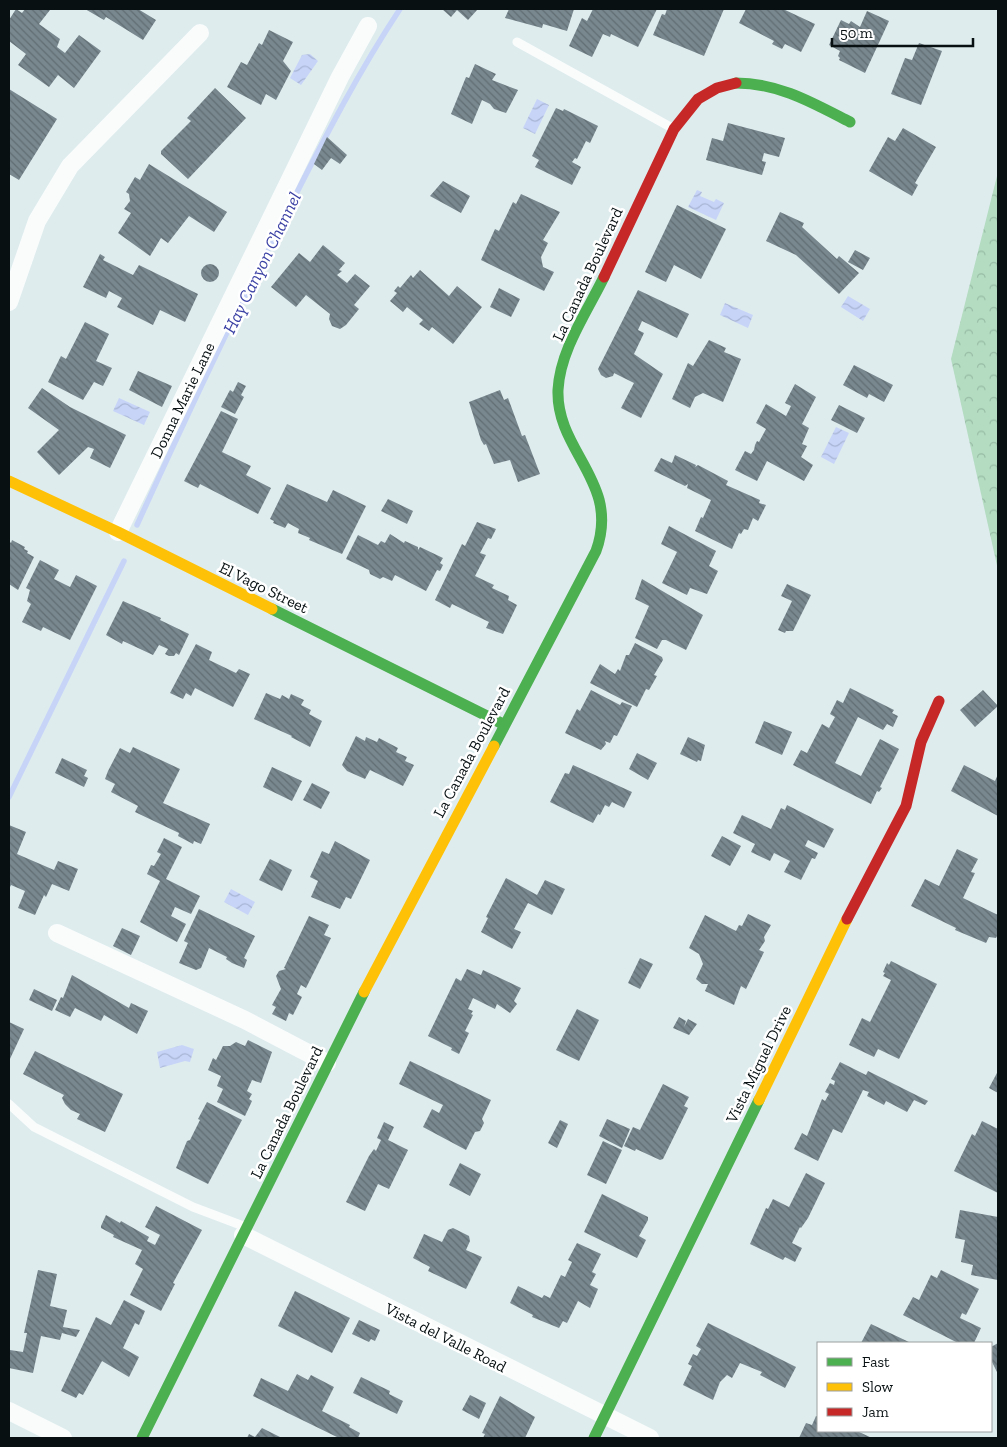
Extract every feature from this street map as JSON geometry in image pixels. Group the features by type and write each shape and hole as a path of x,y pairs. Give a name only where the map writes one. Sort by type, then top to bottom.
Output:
{"street":[{"name":"Donna Marie Lane","path":"118,532 332,94 368,26"},
{"path":"9,302 37,221 70,166 200,33"},
{"name":"La Canada Boulevard","path":"142,1438 327,1063 596,551 603,530 604,515 594,483 564,427 559,409 558,390 572,340 674,129 696,100 723,85 756,83 786,89 850,122"},
{"name":"El Vago Street","path":"9,481 118,532 504,724"},
{"name":"Vista Miguel Drive","path":"594,1438 843,926 906,806 921,742 938,700"},
{"path":"57,933 209,1002 327,1063"},
{"name":"Vista del Valle Road","path":"245,1231 650,1438"},
{"path":"9,1411 63,1438"}],"lane":[{"path":"517,42 674,129"},
{"path":"9,1104 34,1127 245,1231"}],"green space":[{"path":"998,172 998,570 951,359"}],"water":[{"path":"310,54 318,61 301,85 290,78 302,55"},
{"path":"537,99 549,105 535,134 523,128"},
{"path":"697,190 702,192 700,196 714,202 716,199 724,203 716,220 688,207"},
{"path":"848,296 870,309 863,321 841,307"},
{"path":"725,303 753,315 748,328 720,315"},
{"path":"119,398 150,412 144,425 113,411"},
{"path":"836,427 849,433 834,464 821,457"},
{"path":"231,889 255,902 248,915 224,902"},
{"path":"182,1045 194,1049 190,1062 185,1061 160,1068 157,1052"}],"building":[{"path":"16,9 22,13 25,9 50,10 39,24 60,39 57,47 65,53 79,35 101,51 74,88 58,75 49,87 18,65 26,54 9,41 9,20"},
{"path":"85,9 138,9 156,20 143,40 106,17 104,20"},
{"path":"442,9 478,9 468,20 457,10 451,17"},
{"path":"509,9 574,9 567,31 543,24 542,28 505,18"},
{"path":"593,9 657,9 638,47 611,34 610,37 603,34 592,57 569,46 582,18 587,21"},
{"path":"667,9 724,9 704,56 653,35 662,14 665,15"},
{"path":"746,9 783,9 815,24 801,52 785,44 782,49 772,44 774,41 739,23"},
{"path":"867,11 889,21 865,73 839,60 840,51 829,45 841,20 849,24 851,21 860,27"},
{"path":"269,30 293,42 283,61 291,71 276,100 266,94 261,105 227,87 241,62 247,65 259,43 262,45"},
{"path":"919,43 942,51 921,105 891,94 905,58 912,60"},
{"path":"475,64 496,74 492,80 518,90 506,113 494,109 490,104 482,100 472,124 451,114 466,77 469,78"},
{"path":"215,88 246,118 188,179 161,154 161,151 191,121 187,118"},
{"path":"9,89 57,119 19,180 9,174"},
{"path":"556,108 563,111 564,109 598,126 590,143 586,141 577,159 575,158 572,162 581,167 572,185 535,167 539,160 532,156"},
{"path":"728,123 785,138 779,157 764,153 762,161 766,162 762,175 706,160 712,138 723,141"},
{"path":"903,128 936,147 915,183 918,185 912,196 869,171 888,137 895,141"},
{"path":"327,137 347,155 340,164 331,158 322,170 314,164"},
{"path":"149,164 227,212 214,232 189,216 168,243 161,238 150,256 118,233 131,213 124,209 130,201 129,194 126,192 135,177 140,180"},
{"path":"443,181 470,196 461,213 430,196"},
{"path":"521,194 560,212 543,240 548,243 541,257 543,267 554,272 544,291 481,260 495,229 499,231 513,202 516,204"},
{"path":"677,205 726,229 701,279 674,265 666,282 645,272"},
{"path":"780,212 804,223 802,227 837,259 839,256 859,273 839,294 796,255 766,241"},
{"path":"323,245 345,263 339,270 342,271 337,275 347,283 355,274 370,286 354,305 359,309 346,325 340,329 332,326 329,319 330,314 306,295 296,307 271,287 299,253 310,262"},
{"path":"855,250 870,258 863,270 848,262"},
{"path":"100,254 105,257 103,260 133,275 139,265 198,294 185,322 160,310 153,325 117,307 122,298 109,291 106,298 83,287"},
{"path":"210,264 216,267 219,273 216,279 210,282 204,279 201,273 204,267"},
{"path":"420,270 449,296 457,286 482,307 453,344 432,327 429,331 419,324 423,320 407,307 403,312 390,301 397,293 394,291 398,286 400,288 411,275 413,278"},
{"path":"499,288 520,299 511,317 490,307"},
{"path":"638,290 689,314 677,338 642,321 638,330 644,333 634,354 663,374 641,418 621,408 634,383 614,373 613,376 606,378 601,375 598,369"},
{"path":"85,322 109,334 96,361 112,368 103,386 94,382 83,400 48,382 61,356 66,359"},
{"path":"709,340 726,348 724,352 741,359 723,402 703,393 695,397 690,408 672,399 688,363 693,366"},
{"path":"854,365 893,385 884,402 869,394 867,398 843,385"},
{"path":"138,371 172,386 162,407 129,390"},
{"path":"238,382 246,386 241,395 244,397 235,414 221,407 230,390 233,392"},
{"path":"795,384 816,397 802,424 809,428 802,444 807,446 801,457 813,465 804,481 767,461 757,481 735,470 745,451 751,454 757,441 759,442 766,429 756,423 766,404 786,416 791,406 785,403"},
{"path":"42,388 70,407 126,435 110,468 90,458 94,449 88,447 59,475 37,452 59,430 28,408"},
{"path":"500,390 504,400 508,398 522,436 525,435 540,474 518,482 510,460 494,464 486,444 484,445 481,440 469,402"},
{"path":"839,405 865,418 857,433 831,420"},
{"path":"221,411 238,419 222,452 251,466 246,475 271,488 258,514 200,484 198,488 184,481"},
{"path":"675,455 696,465 695,467 698,465 728,481 726,485 760,500 759,503 766,505 758,521 753,518 748,530 744,529 741,534 739,533 732,549 695,531 711,500 687,488 688,484 685,486 654,471 661,458 672,463"},
{"path":"287,484 327,502 333,490 366,506 342,554 309,540 310,538 298,533 299,529 288,523 285,528 273,523 274,521 270,519"},
{"path":"388,499 413,511 407,524 381,511"},
{"path":"477,522 496,529 491,539 488,538 480,553 486,555 475,576 494,585 492,588 509,596 508,600 517,605 503,634 486,628 489,622 452,604 450,608 435,600 462,544 465,546"},
{"path":"669,526 716,551 709,566 718,571 707,594 690,588 687,595 662,583 677,552 661,544"},
{"path":"390,534 404,543 405,541 418,547 418,550 420,547 443,558 440,563 443,565 440,571 437,570 426,591 395,575 392,581 383,577 380,579 370,574 369,570 346,559 358,535 378,545 381,541 385,543"},
{"path":"12,540 25,547 24,549 28,551 27,553 34,557 18,590 9,584 9,541 11,543"},
{"path":"40,560 59,570 54,579 70,587 76,575 97,586 70,640 43,627 41,631 22,622 31,604 27,601 30,590 26,588"},
{"path":"642,579 703,615 686,650 666,640 662,640 657,649 635,638 649,606 635,599"},
{"path":"787,584 811,595 793,631 786,631 785,633 778,630 792,601 781,596"},
{"path":"123,601 161,618 160,620 189,634 179,655 176,653 174,656 165,654 168,649 159,645 153,655 123,641 122,644 106,635"},
{"path":"635,643 662,657 663,660 654,675 657,676 649,690 646,689 637,707 590,683 600,664 615,674 618,669 620,671 626,655 629,655"},
{"path":"196,644 212,652 209,660 236,673 239,669 250,674 233,707 195,688 191,696 186,693 183,699 170,693"},
{"path":"850,688 894,710 892,713 898,716 893,727 887,724 883,730 858,717 835,763 861,776 880,739 899,749 880,787 882,788 879,792 877,791 871,804 793,765 801,750 807,753 822,724 829,728 835,717 830,714 837,700 843,703"},
{"path":"591,690 620,705 622,702 632,706 617,736 614,735 610,743 605,741 606,744 601,750 565,733 577,709 580,711"},
{"path":"983,690 998,706 975,727 960,710"},
{"path":"266,693 280,699 282,695 289,699 291,694 304,700 301,705 311,710 309,714 322,721 310,747 292,736 254,719"},
{"path":"764,721 792,732 782,755 755,743"},
{"path":"356,736 365,741 366,737 377,742 379,738 398,748 396,752 407,757 405,761 414,765 403,786 370,770 365,779 347,771 342,765"},
{"path":"688,737 705,745 701,761 698,760 697,762 680,754"},
{"path":"133,747 180,769 163,803 210,824 201,844 194,841 193,844 178,836 179,833 135,812 138,806 111,792 115,784 105,779 108,771 120,748 130,753"},
{"path":"637,753 657,763 648,780 629,769"},
{"path":"62,758 87,770 84,776 88,778 84,787 55,773"},
{"path":"573,765 632,792 624,808 612,802 609,807 605,805 593,823 550,802 565,773 569,774"},
{"path":"964,765 995,781 998,774 998,816 951,791"},
{"path":"272,767 302,781 292,801 263,787"},
{"path":"312,783 330,792 321,809 303,800"},
{"path":"787,805 834,829 824,848 808,840 805,846 818,853 815,859 812,858 801,880 784,872 790,861 774,853 770,861 751,852 755,844 733,833 742,815 771,829 781,808 785,810"},
{"path":"9,825 26,832 17,854 54,870 58,861 78,869 69,891 52,884 46,897 44,895 35,915 18,908 25,891 11,885 9,889"},
{"path":"722,836 741,846 730,866 711,856"},
{"path":"164,838 182,847 166,879 200,896 191,914 175,907 171,916 186,924 177,942 140,922 160,881 147,874 151,865 154,866 161,854 157,852"},
{"path":"335,841 370,860 351,899 346,897 340,909 311,897 318,881 310,877 322,851 329,854"},
{"path":"957,849 978,859 971,872 975,873 963,898 998,915 998,934 996,938 989,937 986,943 955,930 956,928 911,906 925,879 939,886"},
{"path":"270,859 292,870 282,891 259,880"},
{"path":"506,878 537,895 545,880 565,889 552,915 528,903 514,929 521,932 512,949 481,932 488,918 486,917"},
{"path":"199,909 255,936 244,958 247,960 244,968 232,963 226,959 227,957 209,948 201,968 196,970 179,963 188,943 184,941"},
{"path":"748,914 771,925 764,937 765,941 759,950 764,952 746,989 741,986 734,1005 705,991 708,984 702,984 696,979 703,964 699,954 689,948 705,915 736,931 739,925 742,926"},
{"path":"309,916 329,925 324,935 331,938 306,988 301,985 297,994 302,997 293,1015 289,1013 286,1021 272,1014 276,1007 272,1005 281,989 276,976 279,971 286,969 284,968"},
{"path":"122,928 140,936 131,955 113,946"},
{"path":"640,958 653,964 640,989 628,983"},
{"path":"891,961 937,984 899,1059 878,1049 874,1057 849,1045 862,1018 870,1022 891,980 883,976 885,973 883,972 887,963 889,965"},
{"path":"467,969 481,975 483,970 521,988 514,1001 517,1004 510,1013 497,1004 495,1009 473,998 468,1009 473,1011 471,1014 473,1015 465,1031 469,1033 459,1054 451,1050 452,1048 428,1036 456,978 461,981"},
{"path":"72,975 129,1008 131,1003 148,1011 137,1034 104,1015 101,1021 75,1008 70,1017 55,1010 61,997 63,998"},
{"path":"34,989 57,1000 52,1011 29,1000"},
{"path":"577,1009 599,1020 579,1061 556,1050"},
{"path":"679,1017 686,1021 684,1027 688,1019 697,1024 689,1035 673,1028"},
{"path":"9,1022 24,1029 9,1061"},
{"path":"248,1040 272,1052 261,1083 252,1080 247,1091 252,1094 249,1099 252,1101 245,1116 217,1102 223,1089 217,1086 221,1076 208,1070 213,1058 216,1060 223,1046 230,1046 236,1042 245,1046"},
{"path":"35,1051 123,1094 105,1132 77,1119 80,1114 71,1110 65,1104 62,1098 64,1095 23,1074"},
{"path":"410,1061 491,1100 482,1119 484,1123 480,1131 475,1132 466,1150 423,1127 432,1109 439,1113 443,1105 399,1084"},
{"path":"840,1062 866,1075 868,1071 928,1101 925,1105 914,1100 907,1112 886,1101 884,1105 867,1096 869,1092 863,1090 842,1133 833,1129 818,1161 794,1149 802,1133 807,1136 822,1099 825,1101 829,1094 825,1092 830,1083 834,1085 835,1081 831,1079"},
{"path":"998,1071 998,1093 989,1088"},
{"path":"663,1084 689,1097 684,1106 688,1108 663,1159 660,1160 636,1149 635,1151 624,1146 633,1127 640,1130"},
{"path":"207,1102 242,1120 208,1184 176,1168 187,1141 190,1140"},
{"path":"607,1119 630,1129 622,1148 599,1136"},
{"path":"560,1120 568,1124 557,1148 548,1143"},
{"path":"982,1121 998,1129 998,1193 954,1171 972,1134 975,1136"},
{"path":"384,1122 394,1127 388,1140 408,1150 389,1189 378,1184 365,1211 346,1202 369,1156 374,1149 376,1151 381,1140 377,1138"},
{"path":"603,1141 622,1150 606,1184 587,1175"},
{"path":"460,1163 481,1174 470,1196 449,1185"},
{"path":"806,1173 825,1183 808,1218 800,1227 792,1243 802,1248 795,1262 785,1257 783,1260 750,1244 766,1208 768,1209 773,1199 789,1207"},
{"path":"602,1194 648,1217 639,1236 646,1240 637,1258 584,1232"},
{"path":"156,1206 202,1230 173,1283 175,1284 161,1311 130,1295 143,1269 135,1264 142,1250 113,1237 114,1235 101,1228 106,1215 149,1237 147,1241 155,1245 160,1235 145,1227"},
{"path":"960,1210 998,1217 998,1280 971,1275 973,1265 961,1262 965,1240 955,1238"},
{"path":"453,1228 469,1236 470,1241 466,1250 482,1257 466,1289 428,1271 430,1267 413,1258 424,1234 442,1242 448,1230"},
{"path":"577,1243 601,1254 592,1272 596,1274 590,1285 598,1289 590,1308 578,1301 567,1323 563,1321 559,1328 532,1317 533,1315 510,1303 518,1286 542,1298 544,1295 550,1298 561,1275 565,1277 572,1262 568,1260"},
{"path":"38,1270 57,1274 50,1306 67,1310 63,1327 80,1330 76,1337 62,1333 60,1340 41,1336 33,1373 9,1368 9,1357 10,1350 23,1352 27,1333 24,1333"},
{"path":"941,1270 979,1289 966,1315 962,1313 960,1318 981,1328 974,1342 956,1342 903,1315 913,1297 919,1300 931,1275 937,1278"},
{"path":"295,1291 350,1318 332,1353 278,1326"},
{"path":"124,1300 145,1311 139,1325 135,1323 123,1348 139,1357 129,1377 102,1361 83,1395 79,1393 76,1398 61,1391 96,1317 111,1325"},
{"path":"359,1320 380,1330 375,1341 371,1339 369,1342 352,1334"},
{"path":"708,1323 796,1367 785,1388 760,1375 762,1372 740,1363 732,1378 727,1375 720,1382 713,1400 683,1385 692,1366 688,1364 693,1354 697,1356 701,1349 696,1346"},
{"path":"871,1324 909,1342 862,1342"},
{"path":"998,1343 998,1374 992,1362 992,1346"},
{"path":"297,1374 308,1380 311,1375 334,1387 322,1411 350,1425 349,1427 360,1433 358,1438 339,1438 253,1396 261,1378 288,1391"},
{"path":"361,1377 390,1391 389,1394 403,1401 397,1414 353,1393"},
{"path":"470,1395 486,1403 479,1419 462,1410"},
{"path":"500,1396 535,1417 525,1438 483,1438 485,1434 482,1433"},
{"path":"816,1416 817,1432 859,1432 872,1438 799,1438 806,1423 812,1425"},
{"path":"262,1428 282,1438 247,1438 249,1434 255,1437"}],"waterway":[{"name":"Hay Canyon Channel","path":"137,525 231,323 304,179 356,80 400,9"},
{"path":"9,797 124,561"}],"traffic: fast":[{"path":"736,83 767,86 781,90 809,101 850,122"},
{"path":"494,746 596,551 601,527 600,505 586,468 567,432 560,412 558,390 560,375 569,346 604,277"},
{"path":"272,609 503,724"},
{"path":"142,1438 364,992"},
{"path":"594,1438 759,1100"}],"traffic: slow":[{"path":"9,481 118,532 272,609"},
{"path":"364,992 494,746"},
{"path":"759,1100 847,919"}],"traffic: jam":[{"path":"604,277 674,129 698,99 717,88 736,83"},
{"path":"847,919 906,806 921,742 939,701"}]}
